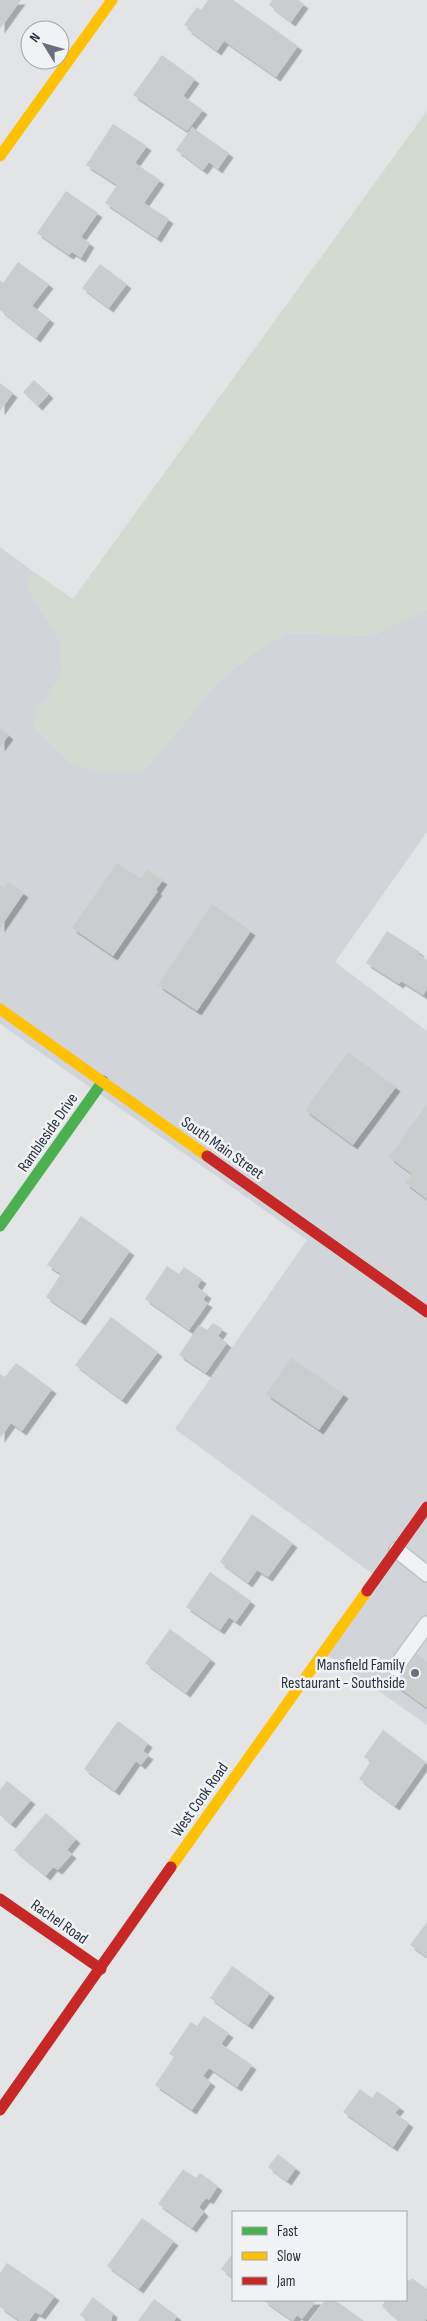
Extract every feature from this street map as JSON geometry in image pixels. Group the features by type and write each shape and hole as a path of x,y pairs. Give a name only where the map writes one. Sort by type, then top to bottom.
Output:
{"street":[{"path":"0,156 112,0"},
{"name":"South Main Street","path":"0,1010 103,1081 427,1312"},
{"name":"Rambleside Drive","path":"0,1226 103,1081"},
{"name":"West Cook Road","path":"0,2110 101,1969 290,1697 427,1507"},
{"name":"Rachel Road","path":"0,1899 101,1969"}],"lane":[{"path":"397,1550 427,1574"},
{"path":"395,1668 427,1624"}],"shaded area":[{"path":"427,111 427,609 372,636 288,633 257,650 217,683 143,772 98,772 71,764 33,727 37,709 49,696 62,672 61,643 29,590 28,581 34,572 73,599"},
{"path":"0,547 34,572 28,581 29,590 61,643 62,672 49,696 37,709 143,772 217,683 257,650 287,633 372,636 427,609 427,832 335,962 427,1031 427,1725 323,1652 377,1577 175,1429 307,1240 0,1024"}],"building":[{"path":"0,0 21,0 0,29"},
{"path":"208,0 233,0 298,46 276,77 224,41 217,51 187,29 188,27 184,25 197,7 201,10"},
{"path":"272,0 298,0 304,4 291,22 269,5"},
{"path":"162,55 195,79 183,96 203,110 187,131 133,95"},
{"path":"113,124 147,146 135,163 160,180 144,203 169,219 157,238 105,203 117,185 86,165"},
{"path":"192,127 229,153 218,169 209,162 203,170 176,150"},
{"path":"66,191 98,213 81,237 90,243 81,258 72,252 69,255 37,233"},
{"path":"18,262 49,284 32,306 50,319 36,338 0,310 0,280 3,283"},
{"path":"100,264 127,284 109,308 82,288"},
{"path":"34,380 49,394 38,406 23,392"},
{"path":"0,383 13,393 0,411"},
{"path":"0,728 9,735 0,747"},
{"path":"117,863 141,879 147,870 163,880 156,890 158,891 113,956 72,928"},
{"path":"8,882 24,893 0,928 0,885 4,888"},
{"path":"212,904 251,931 197,1011 158,985"},
{"path":"387,931 420,952 418,954 427,960 427,989 423,995 401,981 399,984 366,963"},
{"path":"348,1052 396,1087 353,1145 305,1110"},
{"path":"427,1104 427,1199 405,1183 412,1174 389,1157"},
{"path":"81,1216 130,1251 81,1321 46,1297 61,1274 47,1265"},
{"path":"167,1266 179,1274 184,1267 202,1279 197,1287 207,1294 203,1300 208,1303 189,1330 145,1299"},
{"path":"111,1317 158,1352 122,1400 75,1365"},
{"path":"213,1323 223,1329 218,1336 227,1343 206,1373 179,1355 199,1325 207,1330"},
{"path":"291,1358 344,1394 319,1430 266,1394"},
{"path":"16,1363 52,1389 22,1431 11,1423 0,1438 0,1374 5,1377"},
{"path":"252,1514 293,1543 268,1577 257,1570 248,1583 220,1562"},
{"path":"210,1572 251,1601 236,1622 229,1617 220,1630 186,1607"},
{"path":"170,1629 211,1659 186,1693 145,1663"},
{"name":"Mansfield Family Restaurant - Southside","path":"417,1654 427,1662 427,1708 395,1685"},
{"path":"118,1721 148,1743 143,1751 149,1755 141,1765 136,1761 115,1791 84,1769"},
{"path":"383,1730 426,1762 395,1806 359,1779 371,1761 364,1757"},
{"path":"7,1781 31,1800 11,1824 0,1815 0,1790"},
{"path":"46,1813 76,1839 67,1850 72,1854 58,1870 53,1867 46,1876 14,1850"},
{"path":"427,1922 427,1957 410,1945"},
{"path":"232,1966 270,1993 248,2025 210,1998"},
{"path":"204,2016 229,2033 221,2044 252,2065 237,2087 209,2068 203,2076 211,2082 192,2110 155,2085 174,2057 169,2054 191,2022 197,2026"},
{"path":"360,2089 372,2098 377,2091 400,2107 395,2113 409,2123 393,2147 343,2112"},
{"path":"278,2154 296,2168 287,2181 268,2167"},
{"path":"183,2169 196,2178 200,2173 218,2186 209,2200 206,2198 199,2207 204,2212 192,2228 158,2204"},
{"path":"142,2218 174,2241 139,2289 107,2266"},
{"path":"232,2254 232,2277 221,2269"},
{"path":"7,2263 55,2296 41,2315 35,2312 29,2321 20,2321 0,2307 0,2273"},
{"path":"412,2278 427,2289 427,2318 425,2321 399,2321 382,2306 385,2301 407,2301 407,2279 410,2281"},
{"path":"93,2297 113,2313 111,2321 88,2321 80,2315"},
{"path":"154,2299 177,2316 174,2321 138,2321"},
{"path":"264,2301 316,2301 302,2319 297,2315 293,2321"},
{"path":"324,2301 336,2301 364,2321 310,2321"}],"traffic: fast":[{"path":"0,1226 103,1081"}],"traffic: slow":[{"path":"0,156 112,0"},
{"path":"0,1009 207,1156"},
{"path":"171,1867 367,1591"}],"traffic: jam":[{"path":"207,1156 427,1312"},
{"path":"367,1591 427,1507"},
{"path":"0,2110 171,1867"},
{"path":"0,1899 101,1969"}],"place":[{"name":"Mansfield Family Restaurant - Southside","path":"415,1673"}]}
